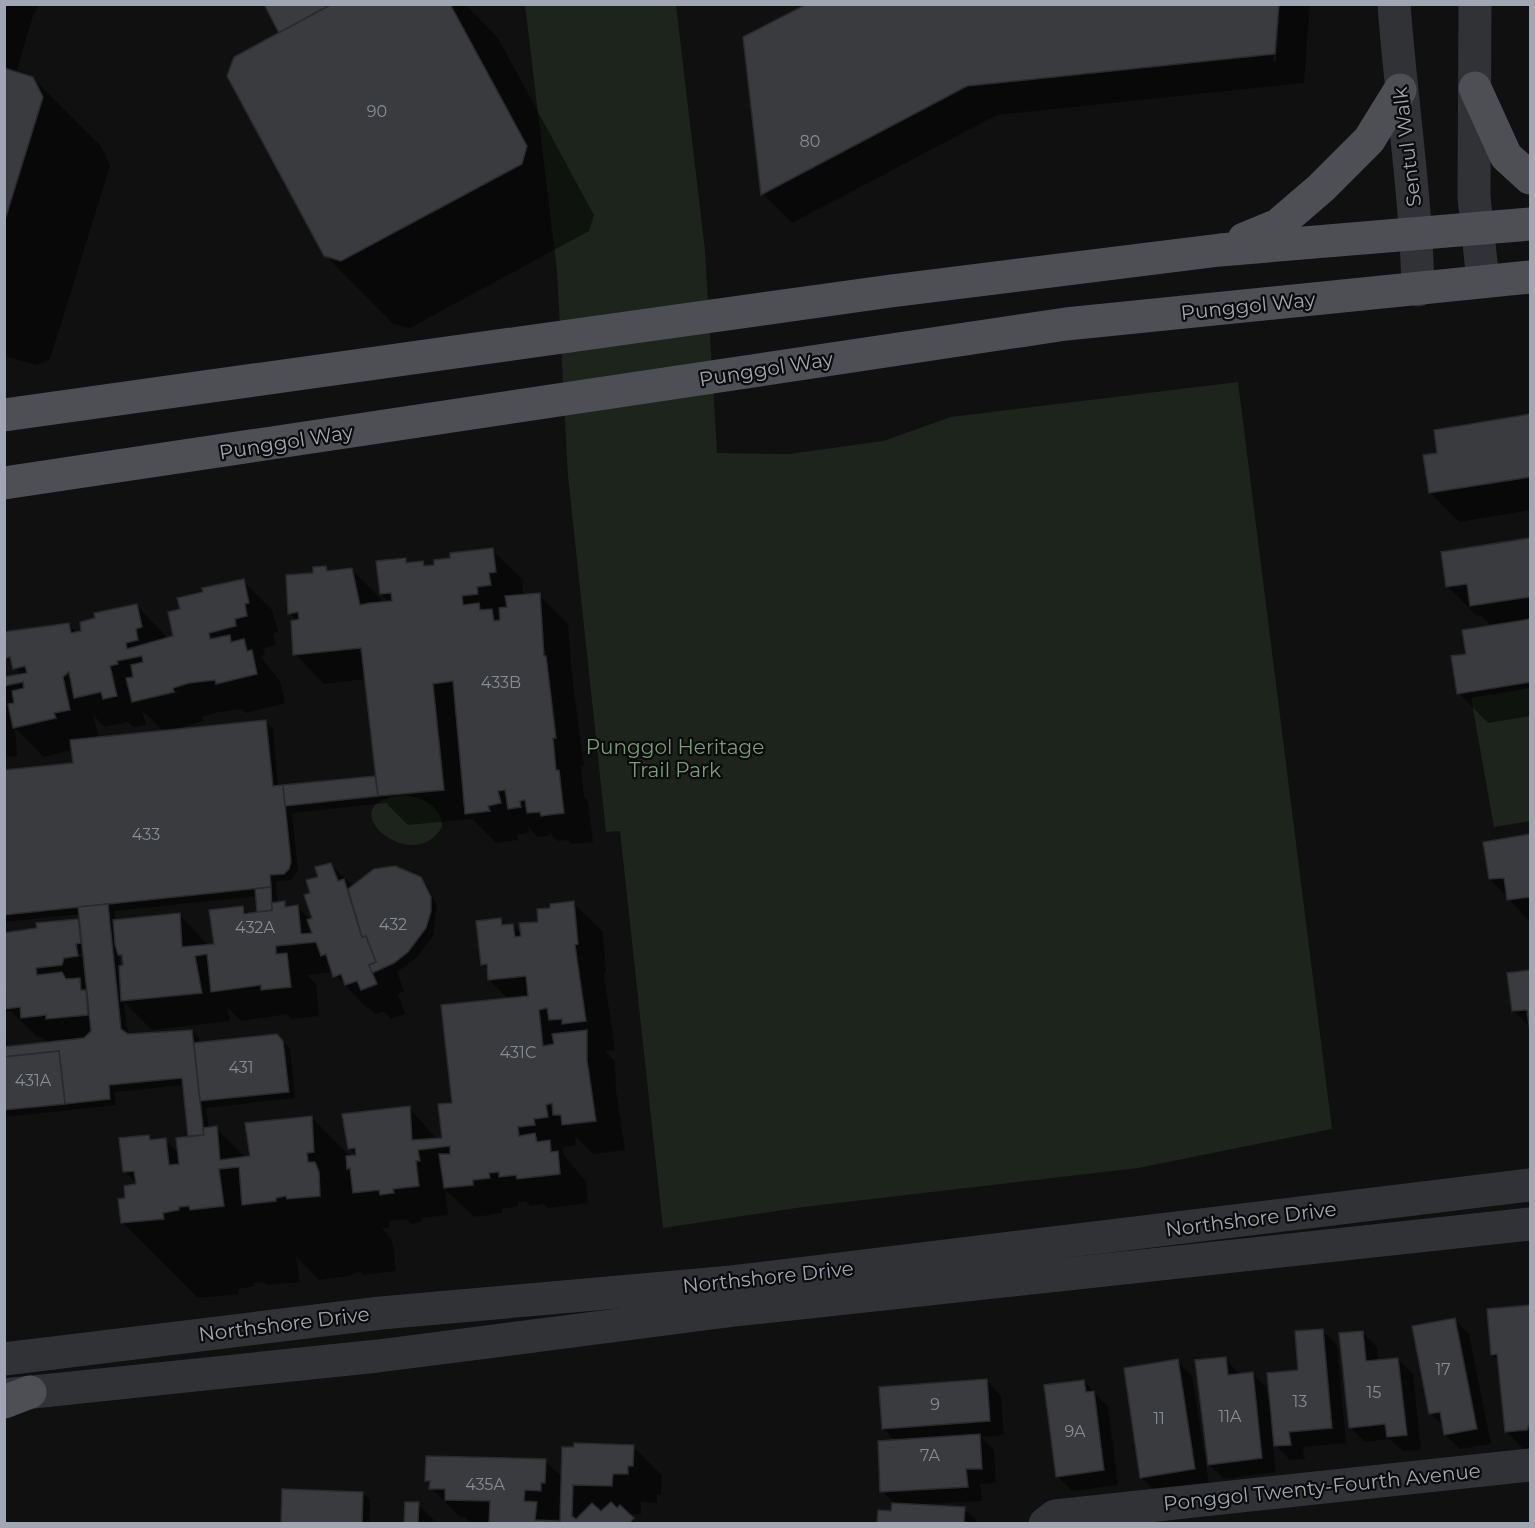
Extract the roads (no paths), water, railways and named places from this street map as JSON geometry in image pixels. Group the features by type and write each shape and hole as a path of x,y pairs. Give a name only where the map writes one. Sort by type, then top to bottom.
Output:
{"main road":[{"path":"1475,88 1506,156 1530,178"},
{"path":"1220,250 1278,225 1321,188 1369,140 1400,90"},
{"path":"4,415 739,312 1220,250 1530,224"},
{"name":"Punggol Way","path":"4,483 1066,324 1530,277"}],"street":[{"name":"Sentul Walk","path":"1394,4 1400,90 1417,232 1419,290"},
{"path":"1475,4 1476,227 1483,281"},
{"name":"Northshore Drive","path":"4,1359 381,1313 732,1282 1530,1185"},
{"name":"Northshore Drive","path":"13,1396 378,1356 747,1309 1530,1224"},
{"name":"Ponggol Twenty-Fourth Avenue","path":"1045,1524 1055,1516 1530,1465"}],"park label":[{"name":"Punggol Heritage Trail Park","path":"675,758"}]}
